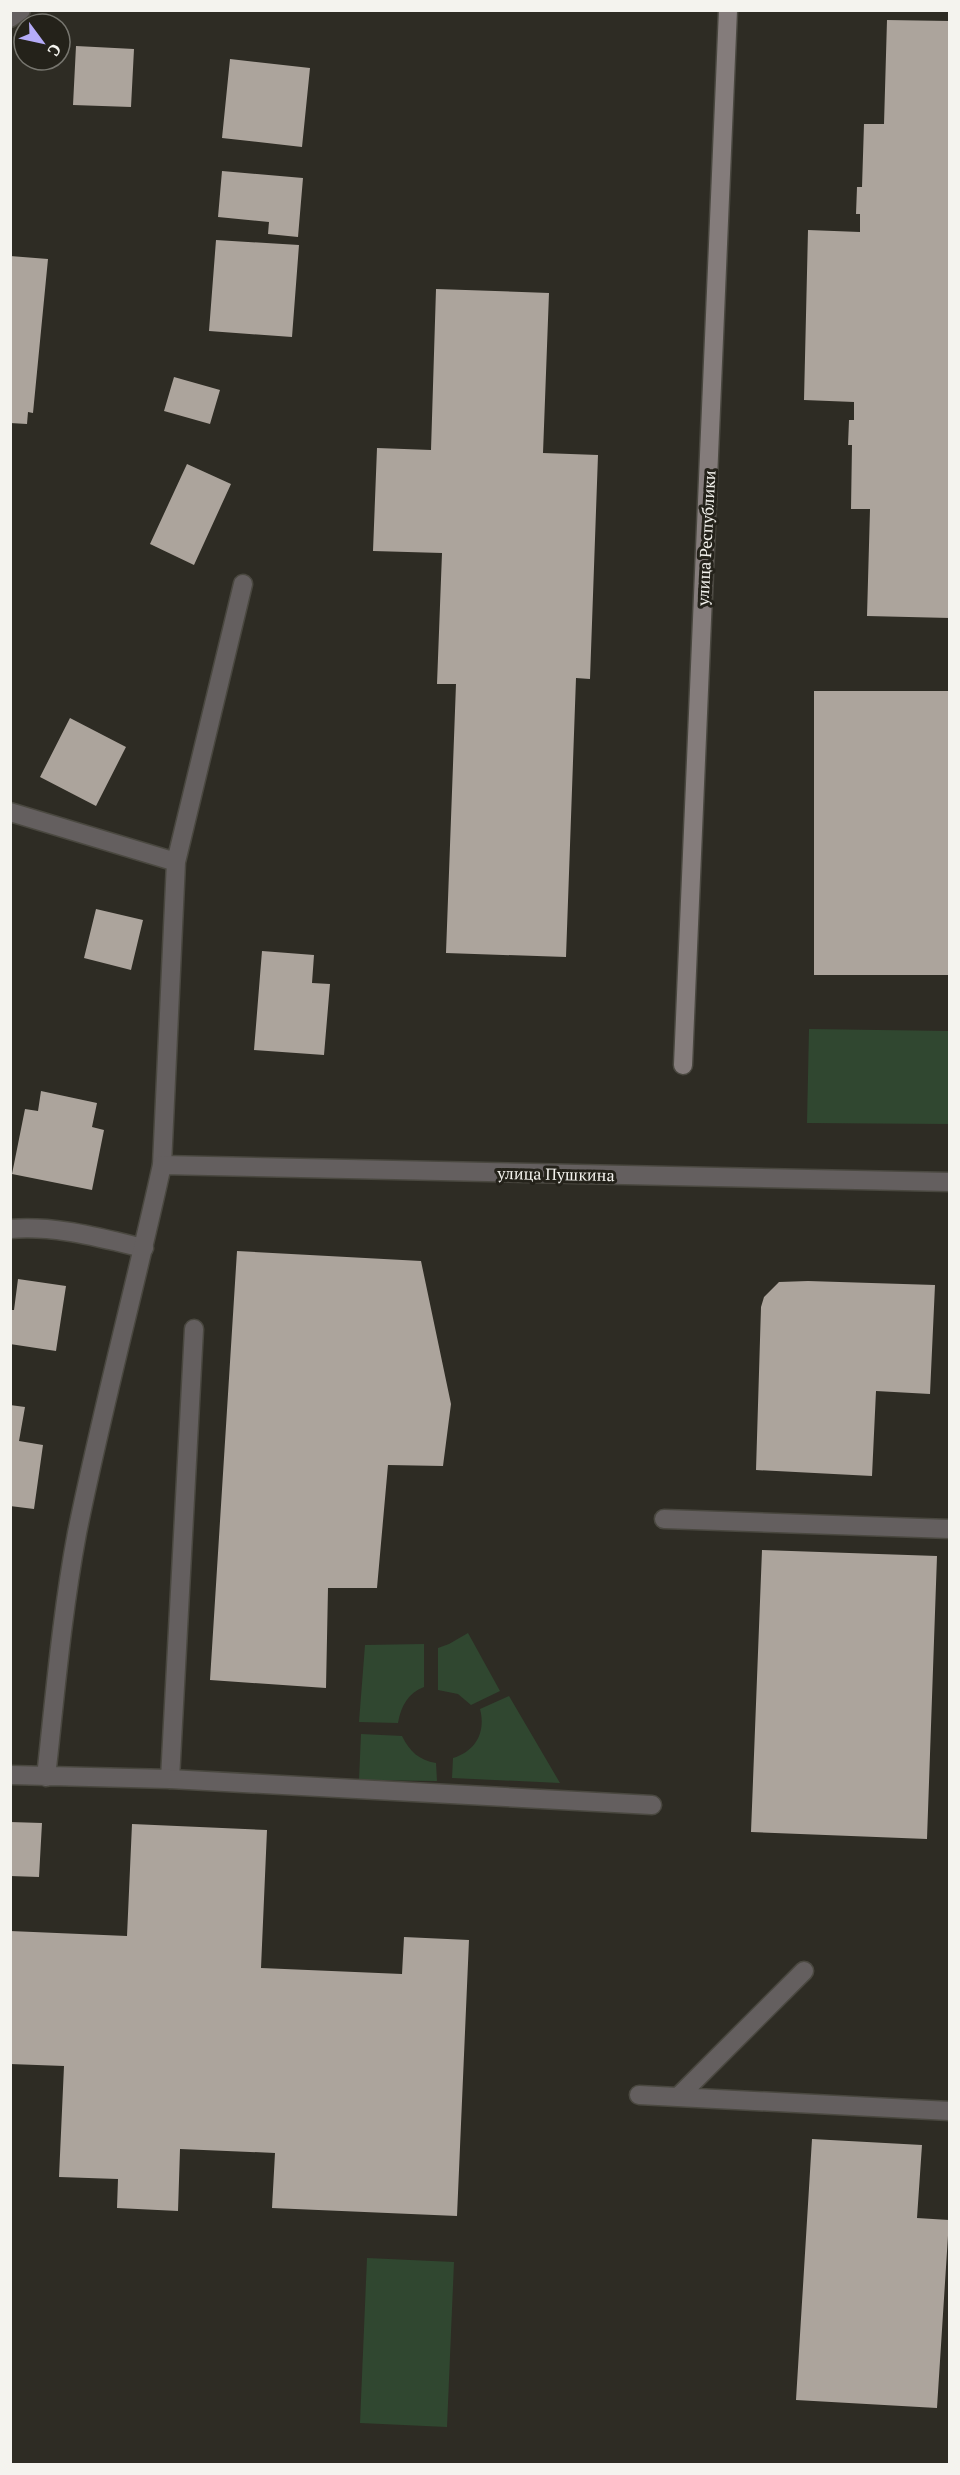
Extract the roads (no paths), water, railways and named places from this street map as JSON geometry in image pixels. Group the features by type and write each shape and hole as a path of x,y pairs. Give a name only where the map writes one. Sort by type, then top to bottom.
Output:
{"street":[{"path":"10,18 21,10"},
{"name":"улица Республики","path":"683,1065 728,10"},
{"path":"46,1777 62,1633 77,1535 111,1378 144,1248 162,1165 176,862 243,584"},
{"path":"10,812 176,862"},
{"name":"улица Пушкина","path":"162,1165 950,1182"},
{"path":"10,1229 69,1231 144,1248"},
{"path":"170,1779 194,1329"},
{"path":"664,1519 950,1529"},
{"path":"10,1775 170,1779 652,1805"},
{"path":"679,2096 804,1971"},
{"path":"639,2094 950,2111"}]}
